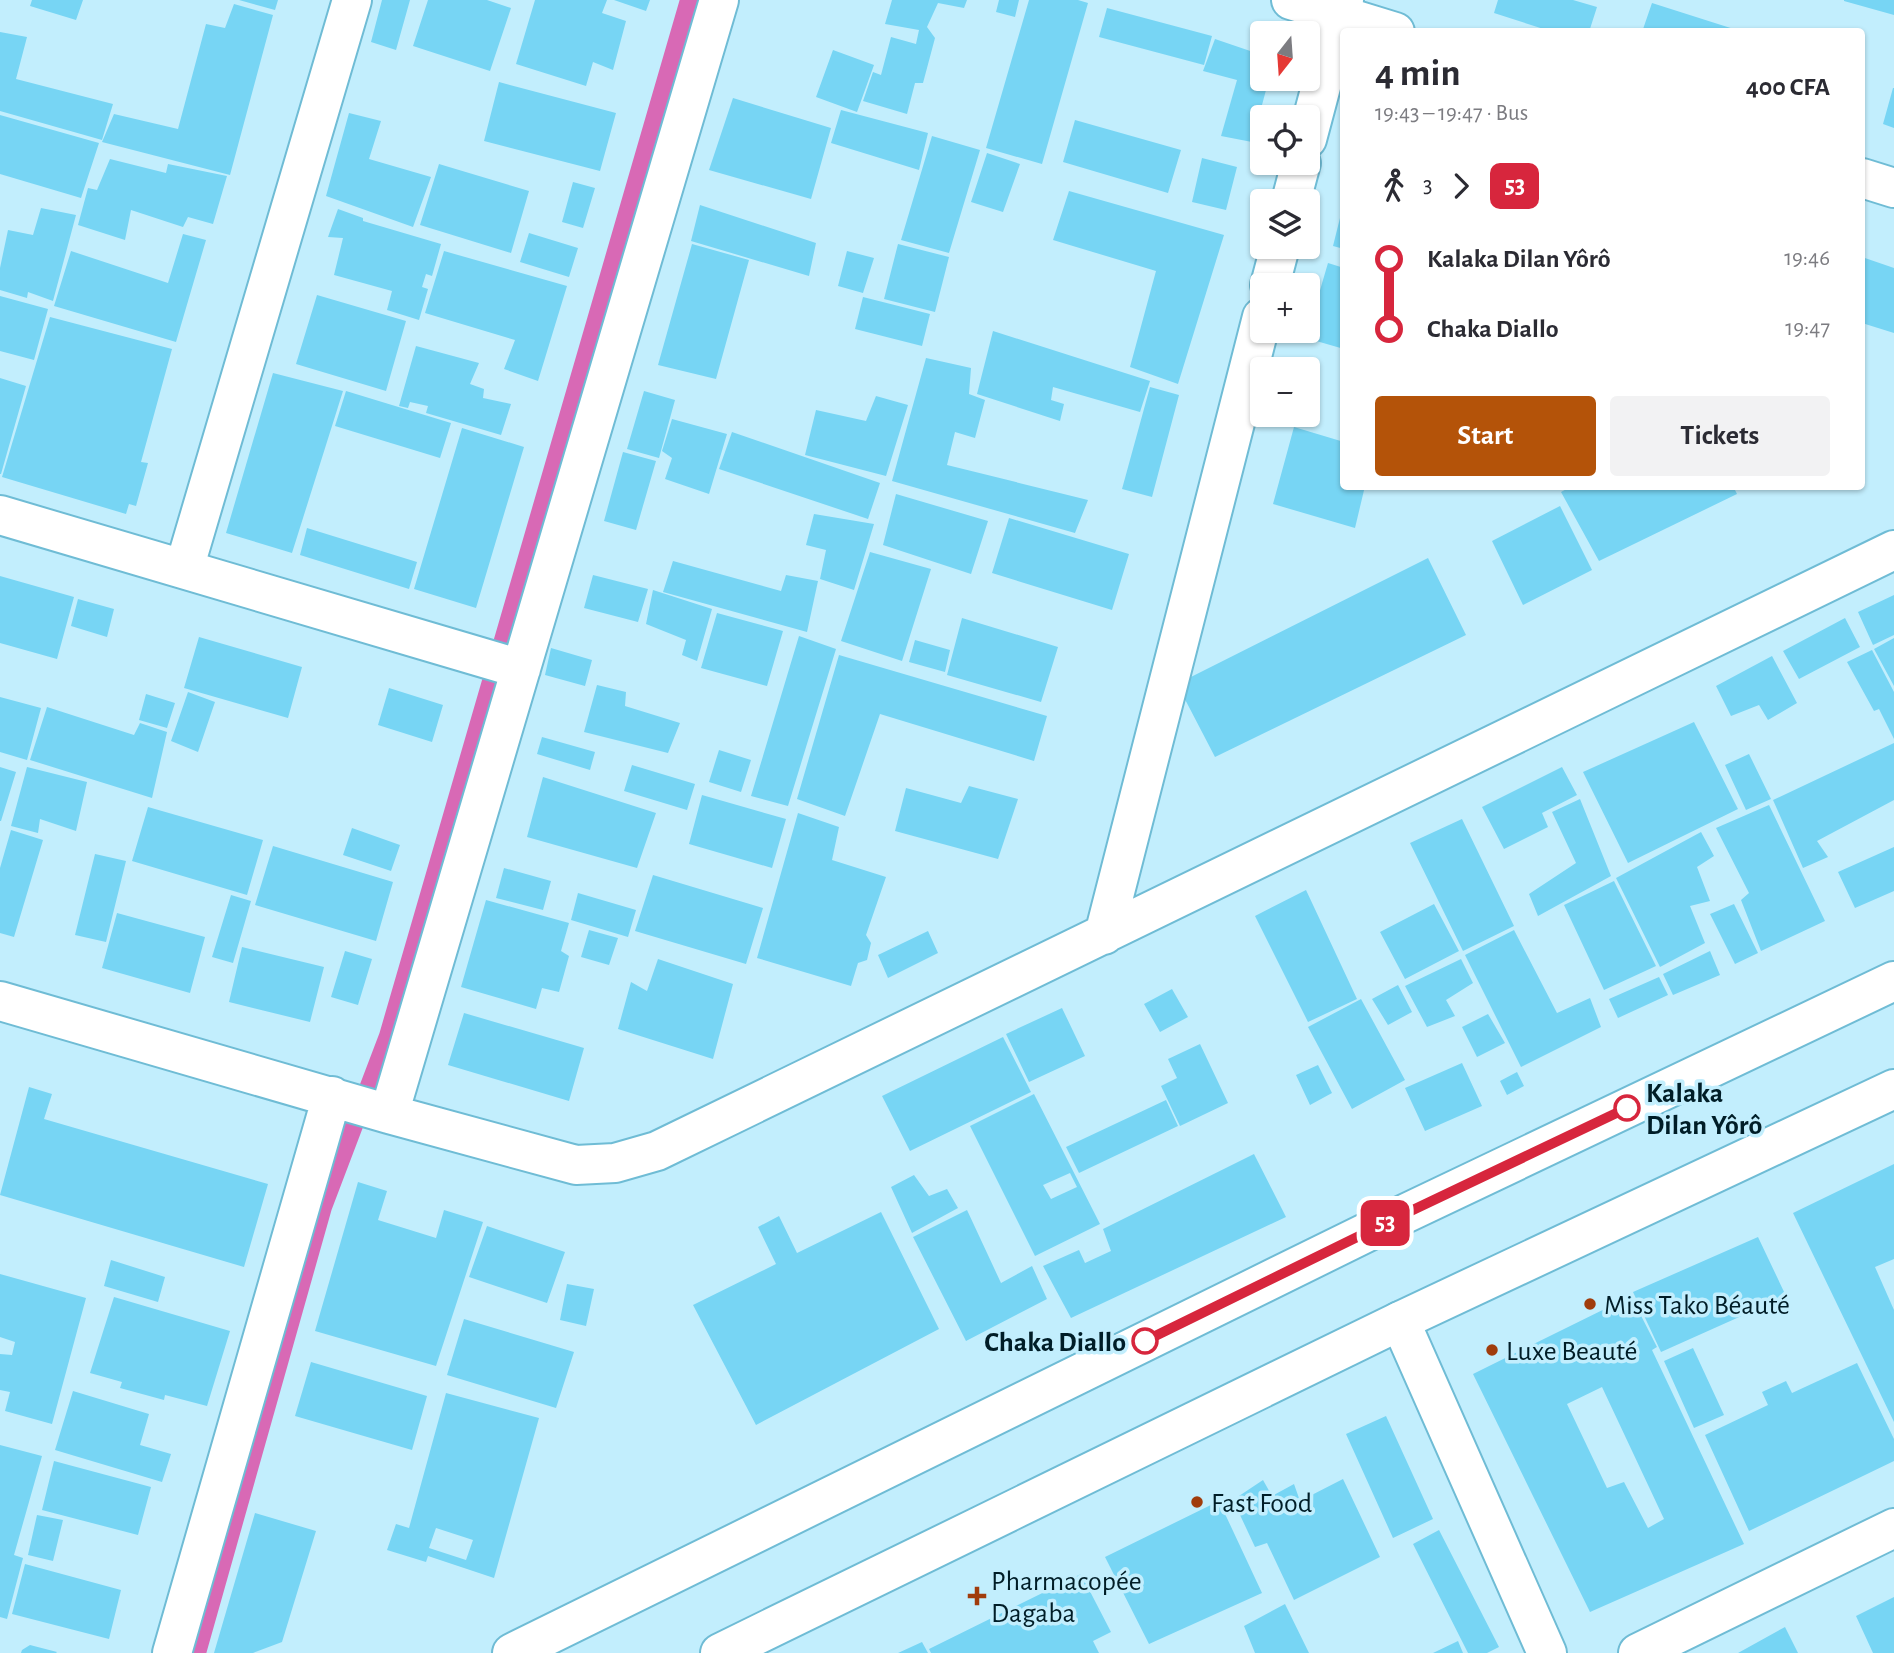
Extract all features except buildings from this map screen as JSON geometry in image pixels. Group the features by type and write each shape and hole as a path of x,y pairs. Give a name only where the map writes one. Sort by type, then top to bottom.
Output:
{"street":[{"path":"184,569 352,0"},
{"path":"389,1114 719,0"},
{"path":"1291,0 1342,7 1387,28"},
{"path":"1316,105 1342,7"},
{"path":"1865,179 1894,188"},
{"path":"1104,935 1255,343"},
{"path":"0,516 521,668"},
{"path":"0,1001 389,1114 576,1165 615,1163 657,1151 1894,550"},
{"path":"512,1653 1396,1218 1894,981"},
{"path":"720,1653 1400,1321 1894,1089"},
{"path":"172,1653 332,1096"},
{"path":"1400,1321 1547,1653"},
{"path":"1638,1653 1894,1528"}],"waterway":[{"path":"197,1653 323,1207 388,1036 689,0"}],"bus line":[{"name":"53","path":"1145,1341 1627,1108"}],"place":[{"name":"Kalaka Dilan Yôrô","path":"1627,1108"},
{"name":"Miss Tako Béauté","path":"1590,1304"},
{"name":"Chaka Diallo","path":"1145,1341"},
{"name":"Luxe Beauté","path":"1492,1350"},
{"name":"Fast Food","path":"1197,1502"},
{"name":"Pharmacopée Dagaba","path":"977,1596"}]}
